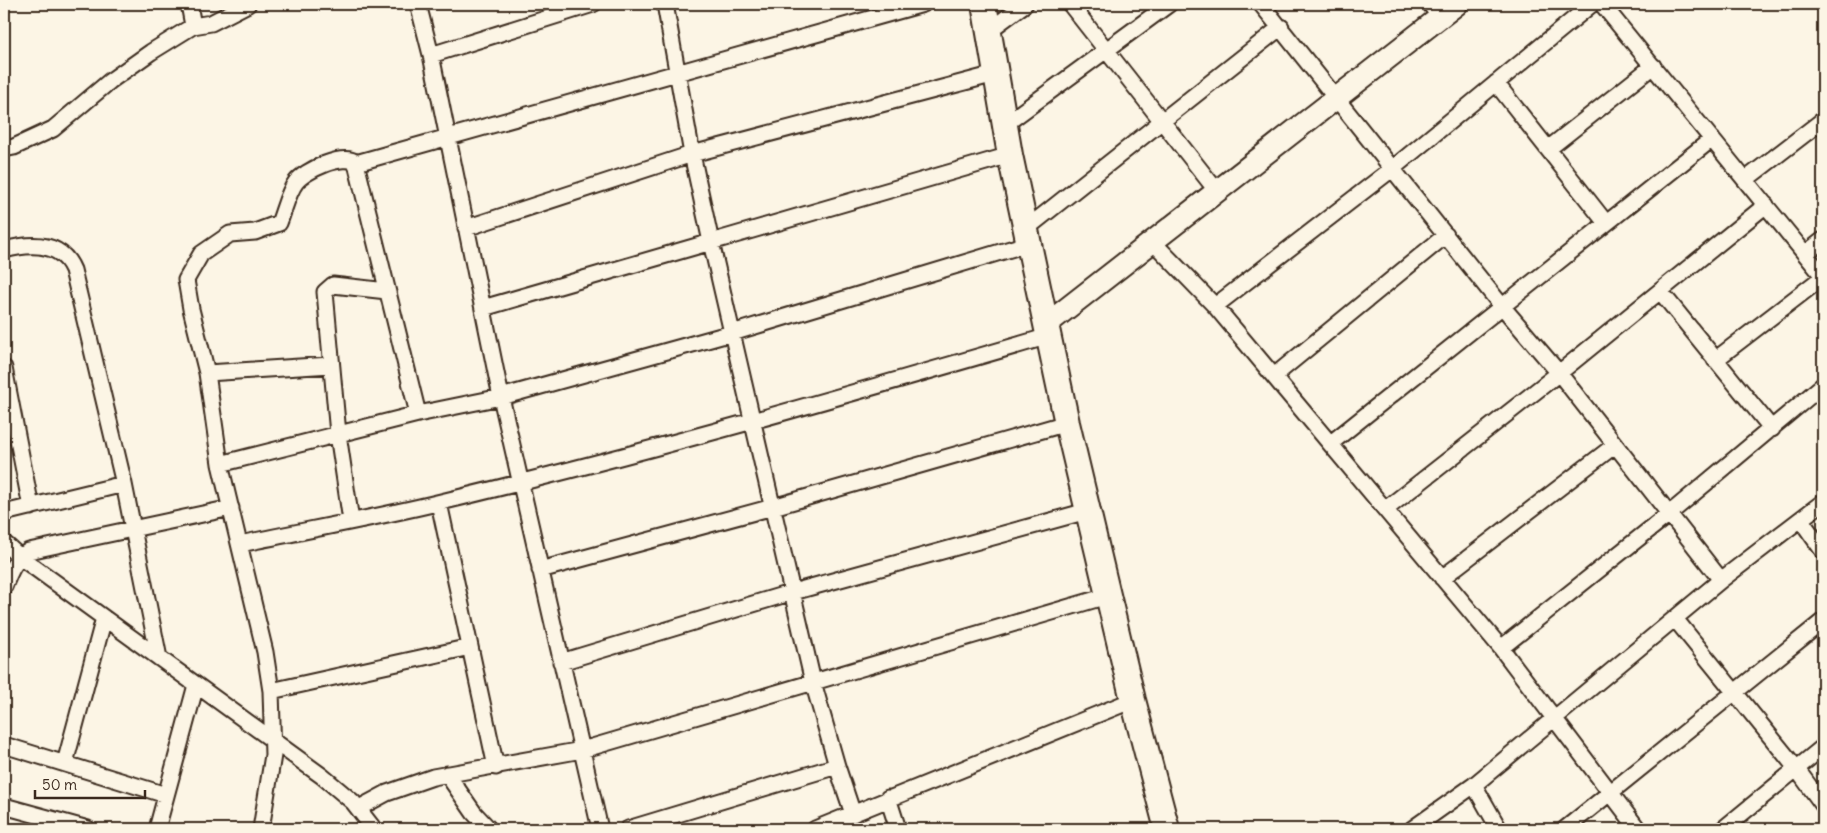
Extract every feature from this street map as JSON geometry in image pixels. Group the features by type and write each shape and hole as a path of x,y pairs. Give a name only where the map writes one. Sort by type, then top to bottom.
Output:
{"main road":[{"path":"984,4 987,32 1010,156 1067,423 1132,700 1167,829"}],"street":[{"path":"189,4 193,26"},
{"path":"4,148 14,147 53,129 110,81 151,52 193,26 210,23 248,4"},
{"path":"418,4 431,55 501,397 600,829"},
{"path":"431,55 593,4"},
{"path":"665,4 692,154 752,422 813,682 853,814"},
{"path":"356,163 923,4"},
{"path":"987,32 1025,4"},
{"path":"1070,4 1216,190"},
{"path":"1004,125 1169,4"},
{"path":"1261,4 1501,306 1559,372 1721,580"},
{"path":"1215,306 1392,169 1592,4"},
{"path":"1602,4 1823,276 1716,360"},
{"path":"240,544 439,503 752,422 1048,330 1152,241 1337,98 1442,8"},
{"path":"220,464 418,414 501,397 732,333 1028,236 1163,121 1280,27"},
{"path":"1548,149 1653,66"},
{"path":"466,228 692,154 995,74"},
{"path":"1496,83 1606,223"},
{"path":"1745,180 1823,120"},
{"path":"1331,443 1712,139"},
{"path":"483,308 1010,156"},
{"path":"261,829 273,740 270,691 265,652 220,464 207,373 186,280 201,254 230,234 255,232 279,222 295,183 310,171 345,160 352,160 356,163 418,414"},
{"path":"1386,508 1559,372 1766,205"},
{"path":"1274,376 1446,235"},
{"path":"1805,254 1823,240"},
{"path":"1152,241 1215,306 1386,508 1501,648 1638,829"},
{"path":"4,250 17,246 44,246 58,250 70,263 134,528 159,658"},
{"path":"351,521 338,434 326,289 333,285 387,291"},
{"path":"1660,291 1772,429"},
{"path":"207,373 331,365"},
{"path":"4,368 6,387 31,507"},
{"path":"1501,648 1669,514 1823,385"},
{"path":"540,570 773,507 1067,423"},
{"path":"1442,578 1615,445"},
{"path":"4,514 124,484"},
{"path":"1412,829 1474,785 1554,717 1676,620 1721,580 1823,502"},
{"path":"439,503 496,767"},
{"path":"4,587 11,568 20,557 29,552 231,508"},
{"path":"561,662 793,592 1087,511"},
{"path":"1800,520 1823,550"},
{"path":"4,543 20,557 273,740 359,808 374,829"},
{"path":"359,808 388,793 447,774 496,767 582,750 1107,596"},
{"path":"65,763 104,618"},
{"path":"1676,620 1796,768 1823,805"},
{"path":"1564,829 1823,621"},
{"path":"270,691 470,647"},
{"path":"157,829 196,685"},
{"path":"815,829 1132,700"},
{"path":"4,745 166,795"},
{"path":"1723,829 1823,747"},
{"path":"628,829 837,766"},
{"path":"447,774 474,813 489,829"},
{"path":"1474,785 1499,829"},
{"path":"888,798 898,829"},
{"path":"4,806 88,829"}]}
